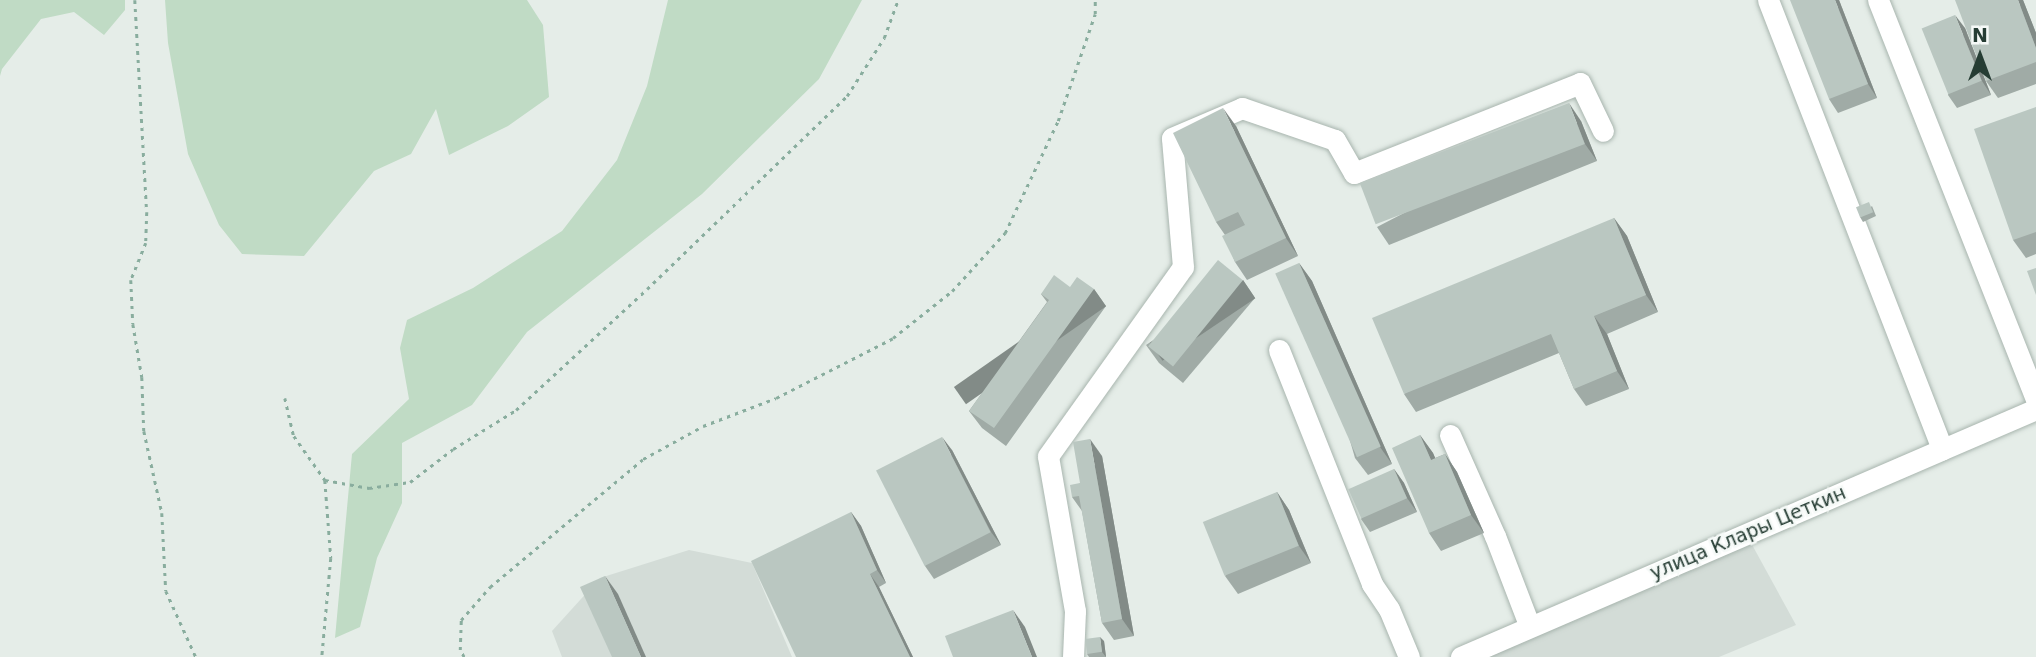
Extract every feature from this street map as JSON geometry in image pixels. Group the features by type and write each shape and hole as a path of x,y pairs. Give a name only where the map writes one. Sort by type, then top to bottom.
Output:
{"street":[{"path":"1768,0 1942,449"},
{"path":"1878,0 2036,400"},
{"path":"1073,657 1075,611 1048,456 1183,267 1172,138 1242,108 1335,140 1354,173 1580,83 1603,131"},
{"path":"1279,351 1372,584 1389,609 1409,657"},
{"name":"улица Клары Цеткин","path":"1461,657 2036,408"},
{"path":"1450,435 1495,536 1530,627"}],"path":[{"path":"135,0 147,212 146,243 131,280 133,324 142,377 144,431 162,513 166,591 196,657"},
{"path":"325,480 369,488 410,482 453,449 516,410 647,289 847,96 884,38 898,0"},
{"path":"464,657 460,650 461,620 490,587 643,459 703,426 776,398 893,338 952,291 1005,233 1058,121 1095,15 1095,0"},
{"path":"285,398 294,436 325,480 331,558 322,657"}],"shaded area":[{"path":"1750,541 1796,625 1719,657 1484,657"},
{"path":"689,550 752,563 792,657 562,657 552,631 600,578"}],"green space":[{"path":"0,0 125,0 125,10 104,35 74,12 41,19 2,69 0,76"},
{"path":"165,0 527,0 543,25 549,97 508,126 449,155 436,109 411,154 374,171 304,256 242,254 219,225 188,154 168,43"},
{"path":"668,0 862,0 819,79 702,194 527,332 472,405 402,443 402,503 377,558 360,627 335,638 352,454 409,399 400,348 407,320 473,288 562,231 617,160 647,86"}],"building":[{"path":"1790,0 1835,0 1868,84 1829,99"},
{"path":"1955,0 2018,0 2036,48 2036,62 1986,81"},
{"path":"1955,15 1982,81 1948,94 1922,28"},
{"path":"1569,103 1585,144 1376,224 1360,183"},
{"path":"2036,107 2036,232 2013,240 1974,129"},
{"path":"1223,108 1286,238 1235,262 1222,236 1245,225 1238,212 1216,222 1173,133"},
{"path":"1869,202 1873,212 1860,217 1856,207"},
{"path":"1614,218 1646,295 1594,316 1617,371 1574,389 1551,334 1404,394 1372,318"},
{"path":"1218,260 1243,280 1173,366 1148,346"},
{"path":"1299,263 1381,447 1357,457 1275,274"},
{"path":"2036,268 2036,295 2027,271"},
{"path":"1054,275 1070,287 1077,277 1094,289 994,428 969,411 1049,300 1041,294"},
{"path":"1420,435 1431,460 1445,454 1471,515 1429,533 1392,448"},
{"path":"942,437 991,532 925,566 876,471"},
{"path":"1090,439 1122,619 1102,623 1079,496 1072,497 1070,485 1080,483 1073,442"},
{"path":"1394,469 1407,498 1361,519 1348,489"},
{"path":"1277,492 1299,546 1225,576 1203,522"},
{"path":"851,512 877,570 870,574 910,657 796,657 751,561"},
{"path":"605,576 641,657 612,657 580,587"},
{"path":"1013,610 1032,657 953,657 945,636"},
{"path":"1100,637 1102,652 1087,654 1085,639"}]}
